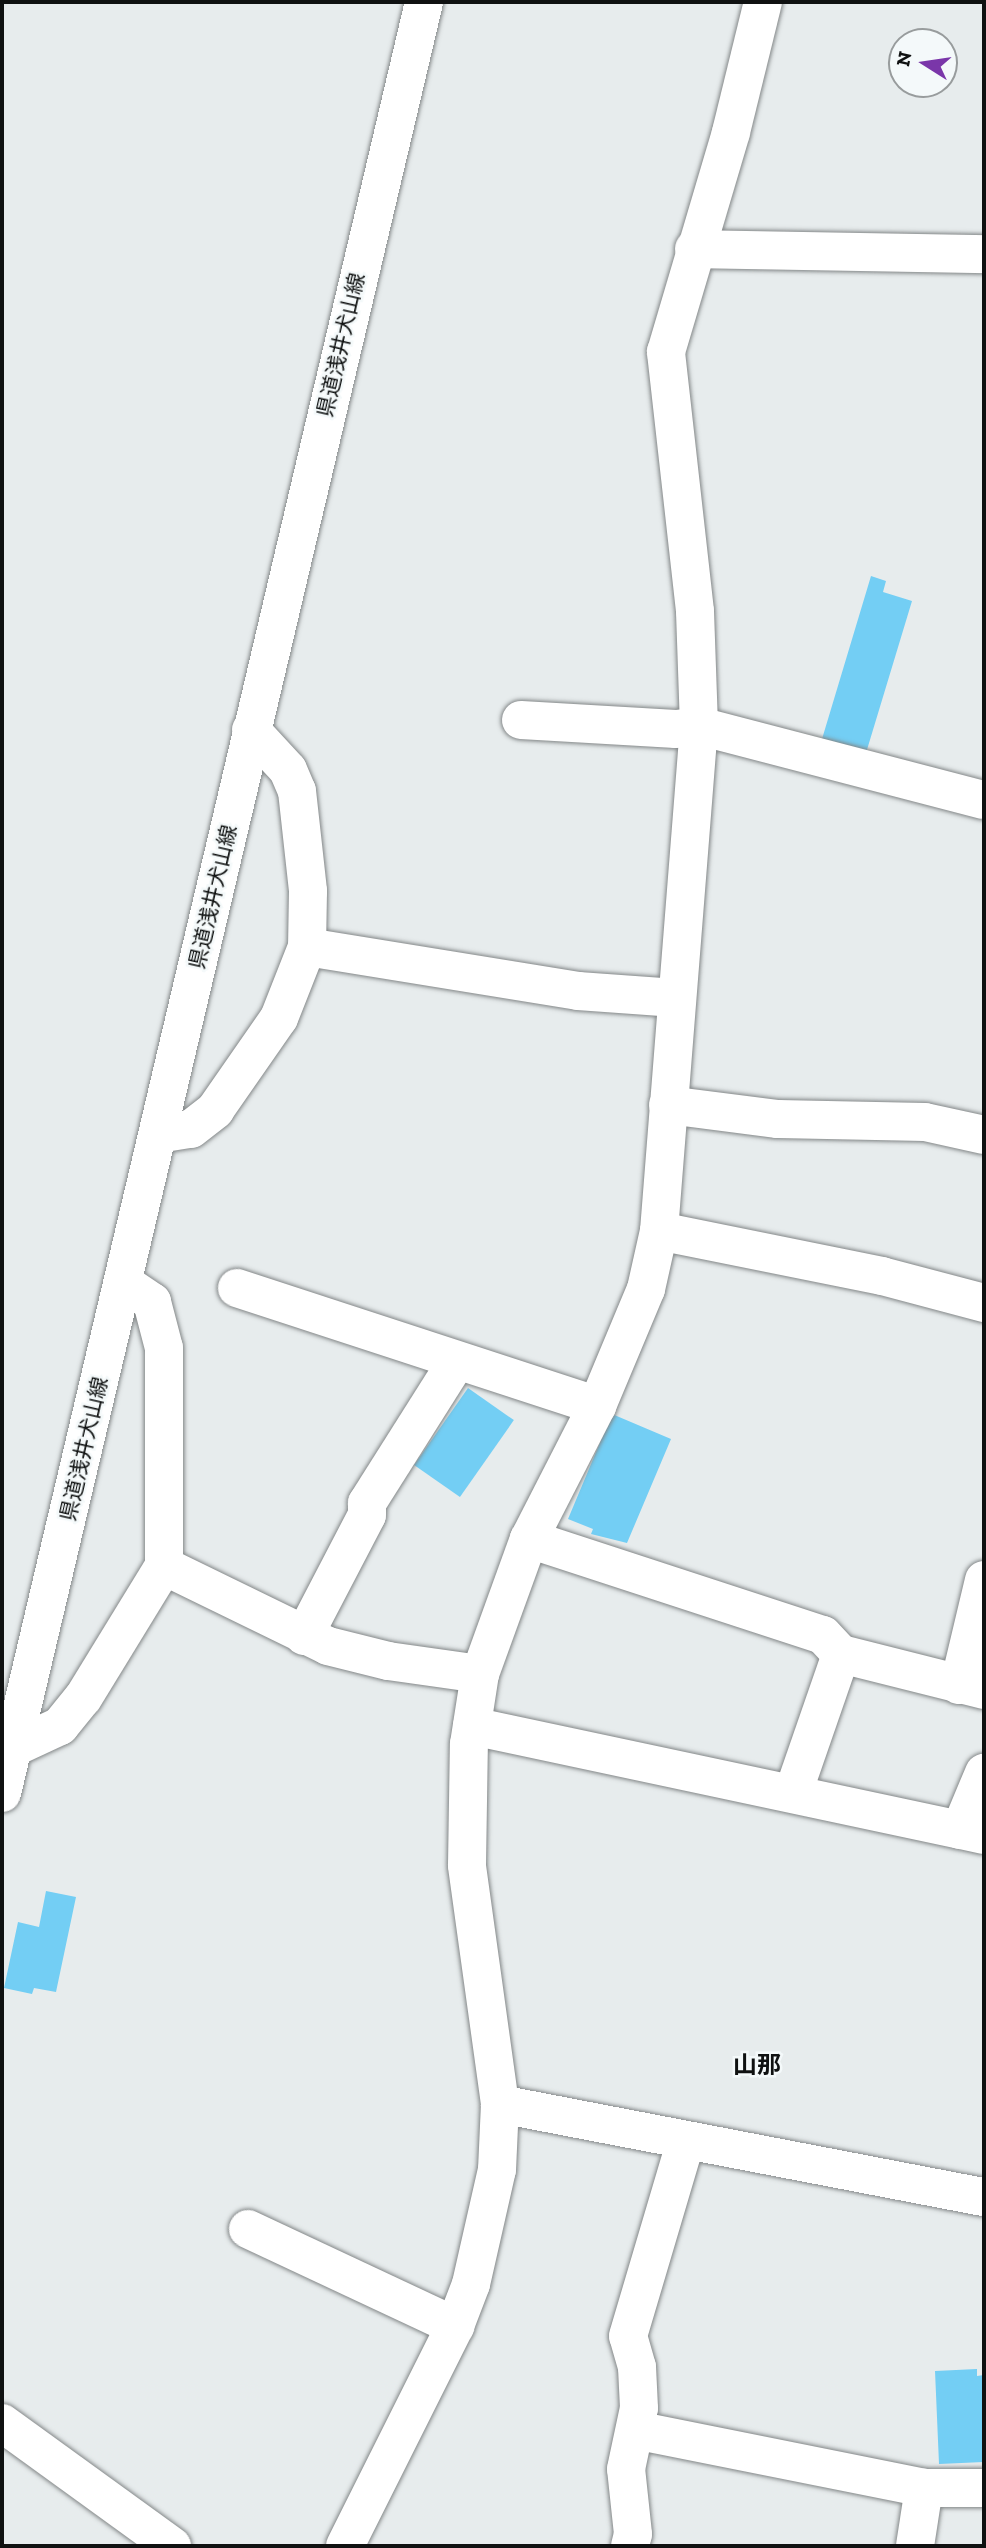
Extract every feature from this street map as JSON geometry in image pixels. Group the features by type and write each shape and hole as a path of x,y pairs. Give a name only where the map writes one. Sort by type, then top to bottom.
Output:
{"street":[{"name":"県道浅井犬山線","path":"2,1793 8,1749 124,1283 251,730 424,2"},
{"path":"345,2546 455,2326 471,2284 497,2170 500,2104 467,1865 472,1726 480,1674 529,1539 597,1406 646,1289 659,1231 699,726 695,611 666,352 694,249 731,132 763,2"},
{"path":"694,249 984,254"},
{"path":"521,720 676,729 699,726 984,800"},
{"path":"158,1134 191,1129 215,1110 279,1018 295,988 307,947 308,891 297,791 288,770 251,730"},
{"path":"307,947 578,991 676,998"},
{"path":"668,1105 778,1119 925,1122 984,1135"},
{"path":"659,1231 882,1276 984,1303"},
{"path":"8,1749 60,1726 83,1698 164,1566 164,1348 152,1303 124,1283"},
{"path":"237,1288 456,1362 597,1406"},
{"path":"304,1636 367,1515 366,1503 456,1362"},
{"path":"529,1539 823,1635 841,1654 972,1687 984,1580"},
{"path":"164,1566 304,1636 388,1661 480,1674"},
{"path":"793,1793 841,1654"},
{"path":"472,1726 972,1833 984,1773"},
{"path":"500,2104 685,2143 984,2197"},
{"path":"630,2546 633,2534 626,2469 635,2430 636,2367 628,2336 685,2143"},
{"path":"248,2229 455,2326"},
{"path":"2,2423 172,2546"},
{"path":"635,2430 924,2488 984,2488"},
{"path":"915,2546 924,2488"}],"building":[{"path":"871,576 886,581 883,592 912,601 866,753 822,739"},
{"path":"468,1388 514,1420 460,1497 414,1465"},
{"path":"612,1414 671,1439 627,1543 591,1534 593,1529 568,1519"},
{"path":"46,1891 76,1897 56,1992 34,1988 32,1994 4,1988 18,1922 39,1927"},
{"path":"977,2369 977,2376 984,2375 984,2462 939,2464 935,2371"}],"district":[{"name":"山那","path":"757,2065"}]}
